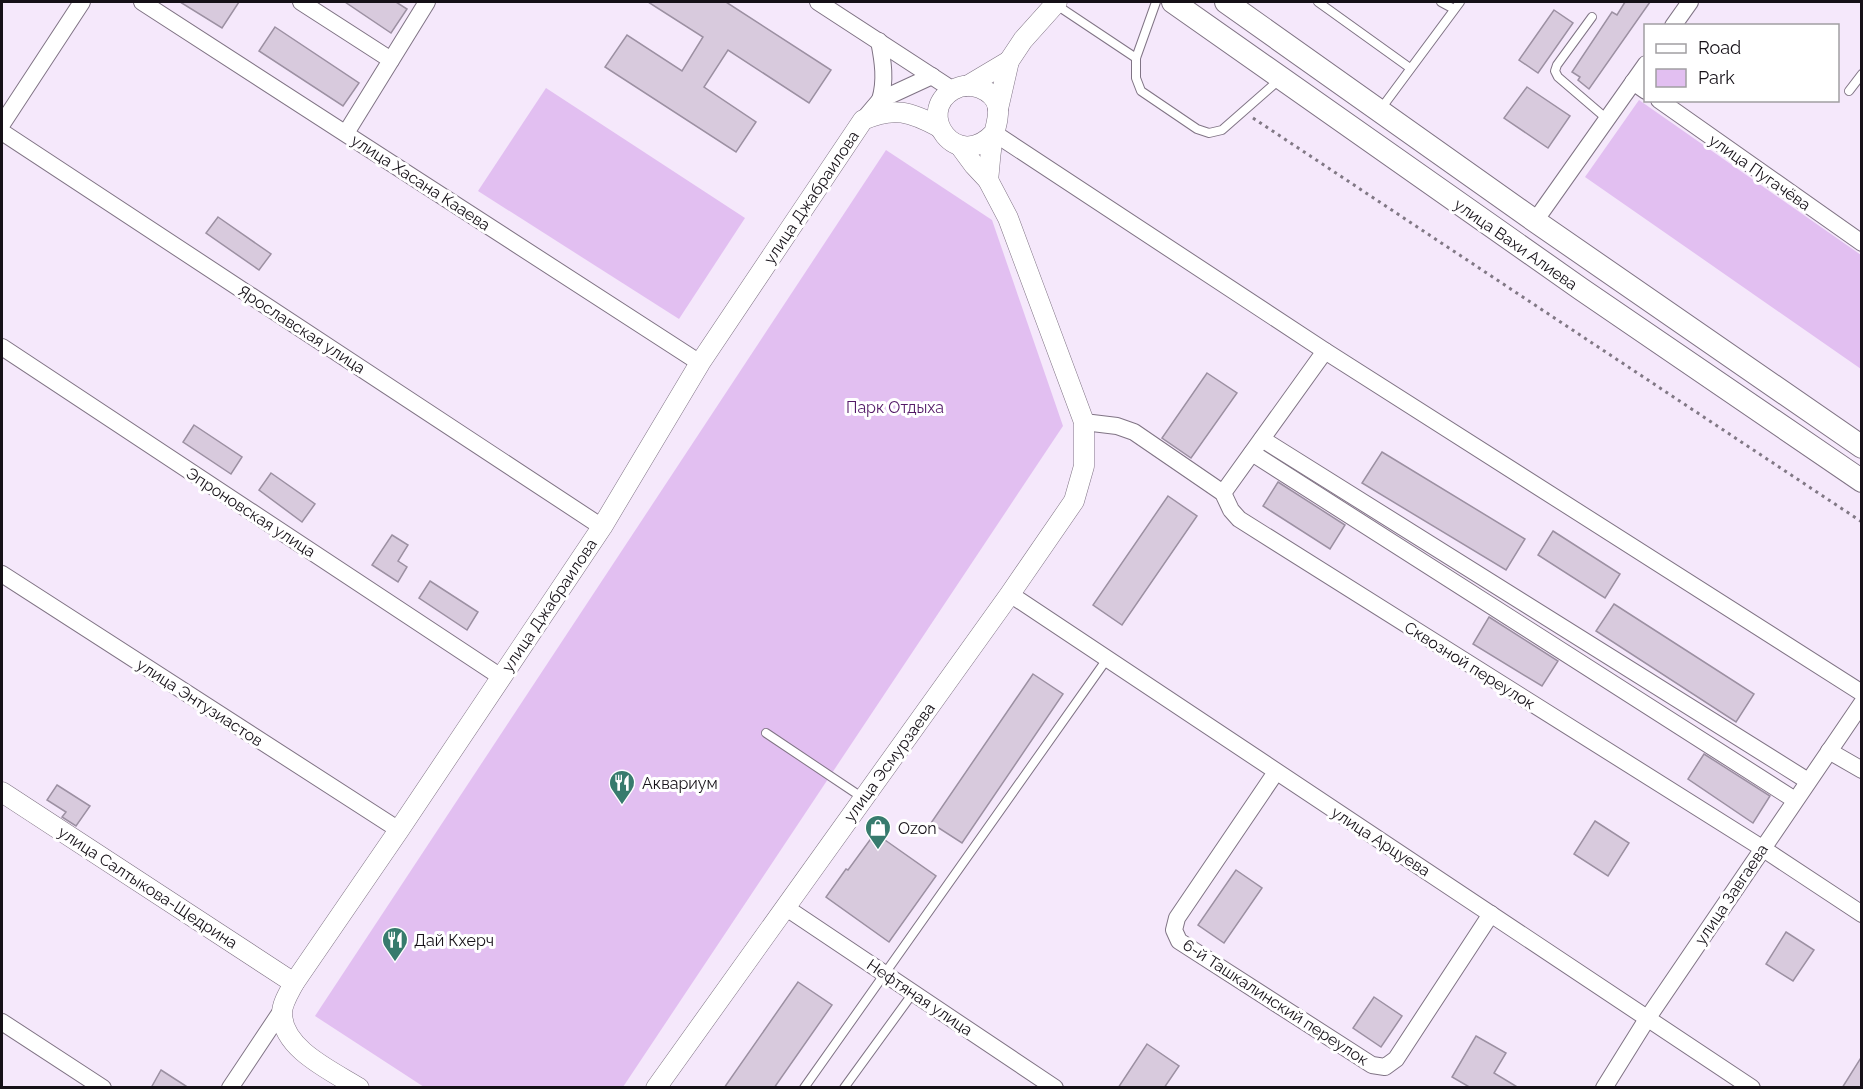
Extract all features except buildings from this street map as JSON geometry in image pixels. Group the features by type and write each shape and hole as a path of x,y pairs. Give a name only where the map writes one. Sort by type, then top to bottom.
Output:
{"main road":[{"name":"улица Вахи Алиева","path":"1173,2 1571,283 1862,481"},
{"name":"улица Вахи Алиева","path":"1226,2 1862,447"}],"street":[{"path":"2,124 82,2"},
{"name":"улица Хасана Кааева","path":"142,2 700,363"},
{"path":"301,2 391,60"},
{"path":"346,133 427,2"},
{"path":"818,2 932,76 960,88 977,87 985,91 993,97 998,109"},
{"path":"988,180 994,133 998,125 998,109 1009,61 1023,40 1056,2"},
{"path":"1674,24 1690,2"},
{"path":"879,41 884,65 880,100"},
{"path":"994,133 979,145 970,147 951,142 939,127 939,108 943,99 1009,61"},
{"path":"1535,220 1607,119 1639,86 1644,70"},
{"name":"улица Джабраилова","path":"230,1088 282,1010 294,983 602,527 700,363 863,120 880,100 932,76"},
{"name":"улица Пугачёва","path":"1662,102 1862,243"},
{"name":"улица Джабраилова","path":"863,120 876,114 911,113 939,127"},
{"name":"Ярославская улица","path":"2,132 602,527"},
{"path":"994,133 1325,351 1862,693"},
{"path":"960,146 988,180 1008,218 1084,422"},
{"name":"Эпроновская улица","path":"2,347 501,677"},
{"path":"1223,493 1325,351"},
{"name":"Сквозной переулок","path":"1084,422 1117,426 1134,432 1223,493 1231,510 1239,519 1762,848 1862,914"},
{"name":"улица Эсмурзаева","path":"656,1088 1010,594 1074,501 1084,466 1084,422"},
{"path":"1262,439 1808,782"},
{"path":"1252,453 1796,800"},
{"name":"улица Энтузиастов","path":"2,574 399,830"},
{"name":"улица Арцуева","path":"1010,594 1752,1088"},
{"name":"улица Завгаева","path":"1604,1088 1647,1019 1862,703"},
{"path":"1828,751 1862,770"},
{"name":"6-й Ташкалинский переулок","path":"1276,772 1177,918 1174,930 1179,941 1372,1065 1385,1067 1396,1059 1491,914"},
{"name":"улица Салтыкова-Щедрина","path":"2,792 294,983"},
{"name":"Нефтяная улица","path":"785,907 1055,1088"},
{"path":"282,1010 283,1025 292,1041 304,1053 358,1088"},
{"path":"2,1022 103,1088"}],"lane":[{"path":"1056,2 1136,58"},
{"path":"1156,2 1136,58 1136,78 1141,91 1197,129 1209,133 1222,130 1280,79"},
{"path":"1318,2 1410,68"},
{"path":"1380,111 1457,5 1442,2"},
{"path":"1592,17 1555,71 1607,119"},
{"path":"1849,91 1862,74"},
{"path":"804,1088 1107,659"},
{"path":"766,733 863,798"},
{"path":"844,1088 913,993"}],"path":[{"path":"1243,112 1862,522"}],"green space":[{"path":"546,88 745,218 679,319 478,191"},
{"path":"1639,100 1861,255 1861,369 1585,177"},
{"name":"Парк Отдыха","path":"886,150 992,220 1063,426 623,1087 424,1087 315,1016"}],"place":[{"name":"Аквариум","path":"622,806"},
{"name":"Ozon","path":"878,851"},
{"name":"Дай Кхерч","path":"395,963"}]}
